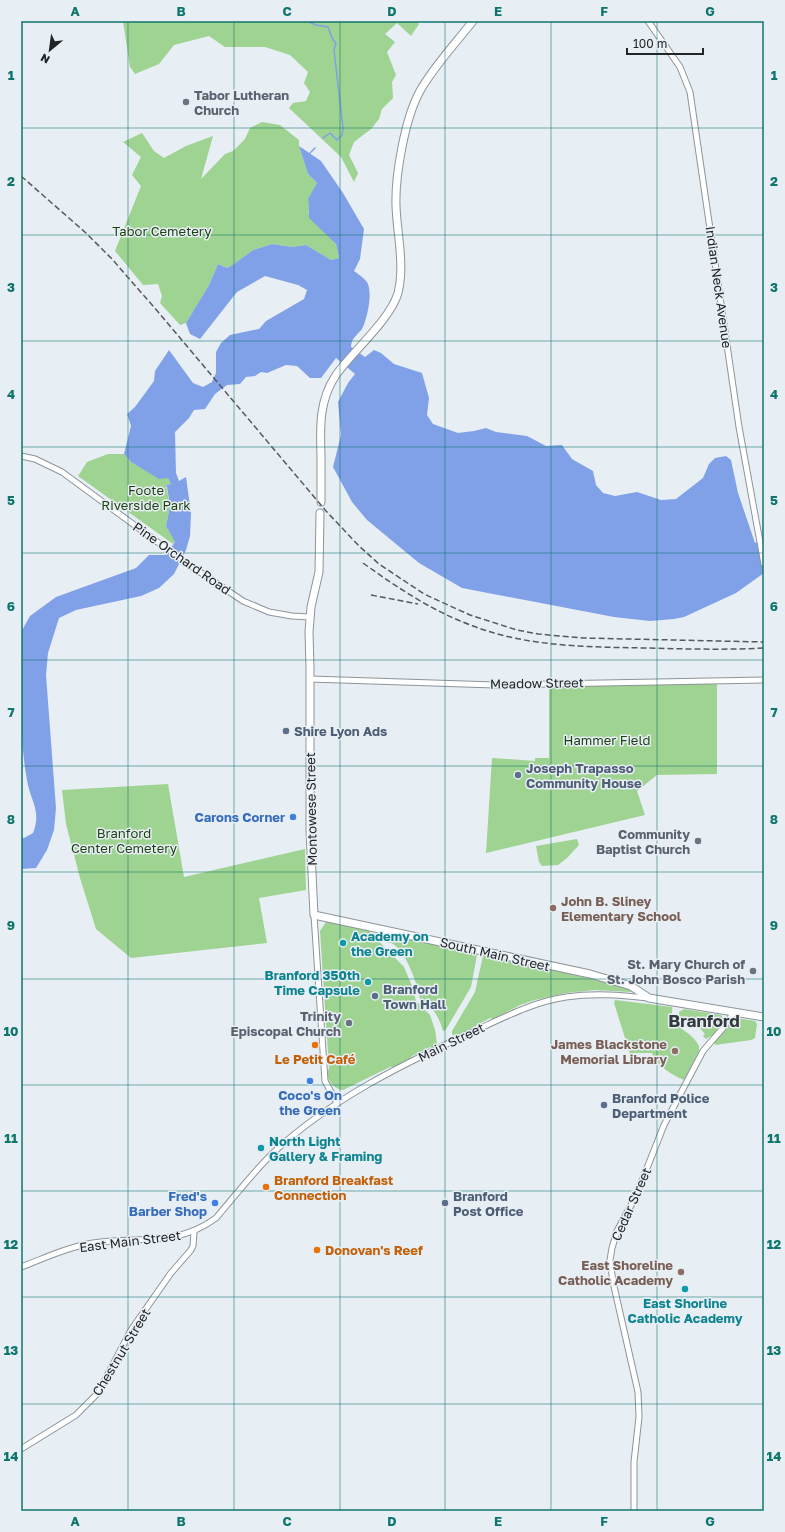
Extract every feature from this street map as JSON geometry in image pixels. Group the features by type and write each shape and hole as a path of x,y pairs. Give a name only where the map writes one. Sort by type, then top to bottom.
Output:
{"main road":[{"path":"321,502 321,412 326,395 333,380 387,314 398,294 400,266 396,208 396,183 414,106 420,92 430,76 473,21"},
{"name":"Montowese Street","path":"314,915 310,831 310,617 319,572 320,513"},
{"name":"South Main Street","path":"314,915 590,974 631,986 649,998"},
{"name":"Main Street","path":"649,998 764,1017"}],"street":[{"name":"Indian Neck Avenue","path":"648,21 680,67 690,92 739,427 764,564"},
{"name":"Pine Orchard Road","path":"21,456 35,459 62,472 182,560 243,601 257,608 283,615 310,617"},
{"name":"Meadow Street","path":"310,679 495,685 764,680"},
{"name":"Montowese Street","path":"314,915 325,1081 336,1103"},
{"name":"Main Street","path":"194,1232 216,1218 260,1166 280,1147 336,1103 445,1045 504,1017 545,1002 566,997 593,994 649,998"},
{"name":"Cedar Street","path":"634,1511 634,1462 639,1417 638,1392 613,1282 610,1260 612,1248 617,1231 636,1196 652,1158 660,1134 703,1052 734,1012"},
{"name":"East Main Street","path":"21,1267 83,1245 165,1238 194,1232"},
{"name":"Chestnut Street","path":"21,1450 76,1415 98,1393 131,1330 171,1273 191,1250 194,1241 194,1232"}],"green space":[{"path":"123,21 185,21 188,23 192,21 416,21 419,24 411,36 397,23 385,34 395,42 387,52 396,75 392,82 393,98 382,109 379,119 371,129 354,142 349,155 358,173 354,182 341,157 289,108 293,103 306,101 310,92 304,83 308,72 290,55 265,47 225,47 209,36 174,45 159,64 135,74 130,67"},
{"name":"Tabor Cemetery","path":"262,122 280,125 299,140 299,146 308,174 317,183 309,199 310,207 308,212 336,244 339,258 331,260 306,245 292,247 272,244 253,250 227,268 218,264 209,285 186,323 180,325 160,303 162,296 158,284 143,285 115,251 141,186 132,175 141,157 123,142 142,133 154,151 164,158 186,146 213,136 201,179 225,154 233,151 245,139 250,128"},
{"name":"Foote Riverside Park","path":"108,454 124,454 131,462 159,478 168,478 171,484 166,485 170,506 166,526 175,541 173,544 78,476 87,462"},
{"name":"Hammer Field","path":"717,680 717,774 657,775 637,791 645,815 486,853 492,758 535,761 535,758 549,758 549,683"},
{"name":"Branford Center Cemetery","path":"168,784 184,877 305,849 306,890 259,898 267,943 131,958 96,929 80,878 66,824 62,790"},
{"path":"577,839 579,845 558,865 542,866 539,862 536,846"},
{"path":"326,922 367,929 404,967 412,986 416,1001 430,1015 435,1030 437,1044 435,1047 430,1047 412,1056 402,1064 390,1067 343,1090 336,1088 330,1082 328,1076 329,1068 320,931"},
{"path":"381,932 476,952 477,955 471,987 445,1031 443,1031 433,1010 420,998 420,994 404,955 393,944 387,942 380,934"},
{"path":"485,954 588,978 630,989 632,991 595,990 566,993 535,1000 520,1005 493,1019 490,1018 455,1037 452,1034 452,1031 475,992 483,956"},
{"path":"615,1000 672,1007 672,1019 674,1022 693,1037 699,1046 699,1051 684,1080 665,1070 657,1062 652,1053 633,1053 631,1057 614,1003"},
{"path":"684,1009 721,1015 723,1018 723,1023 713,1035 706,1039 703,1036 705,1034 698,1026 695,1028 695,1023 688,1019 685,1022 679,1017 679,1012"},
{"path":"736,1018 755,1021 757,1024 755,1038 751,1040 715,1045 714,1042"}],"water":[{"path":"299,146 321,161 343,193 364,229 360,259 354,271 366,281 370,297 364,325 353,339 351,347 365,357 374,350 381,353 394,364 422,373 429,398 427,415 433,424 458,433 486,428 496,432 527,436 546,446 562,445 572,459 593,471 596,485 603,493 615,496 637,492 661,500 676,499 703,478 709,464 715,458 726,456 731,460 738,493 755,543 764,539 764,573 736,593 684,617 650,621 614,617 462,588 419,563 367,520 352,502 333,467 341,435 338,402 348,383 355,374 336,358 321,378 310,378 297,366 286,365 267,373 261,372 255,376 246,377 240,384 227,385 215,394 205,409 194,410 189,418 175,432 176,473 179,481 186,477 191,513 190,536 186,550 174,574 159,588 141,596 76,610 59,618 48,653 46,675 56,808 54,830 47,850 36,868 21,869 21,837 24,838 33,833 36,812 28,787 22,743 21,632 30,616 56,597 136,568 149,555 165,555 175,542 166,526 170,506 166,485 171,484 168,478 159,479 131,462 124,454 131,426 127,414 135,407 154,381 155,371 169,350 193,383 203,387 212,382 216,373 216,352 221,343 230,335 259,329 266,321 304,299 307,290 298,285 265,276 237,292 200,339 190,334 186,323 209,285 218,264 227,268 253,250 272,244 292,247 306,245 331,260 339,258 336,244 309,218 308,199 317,183 308,174"}],"waterway":[{"path":"307,21 316,25 328,27 333,40 336,43 334,50 343,128 342,135 337,140 330,133 323,138"},
{"path":"310,153 315,148"}],"railway":[{"path":"21,176 86,233 112,259 326,511 359,546 379,564 424,594 470,615 517,630 538,634 583,638 764,642"},
{"path":"363,563 402,590 443,613 473,626 515,638 537,642 602,647 705,649 764,648"},
{"path":"371,595 418,604"}],"place":[{"name":"Tabor Lutheran Church","path":"186,102"},
{"name":"Shire Lyon Ads","path":"286,731"},
{"name":"Joseph Trapasso Community House","path":"518,775"},
{"name":"Carons Corner","path":"293,817"},
{"name":"Community Baptist Church","path":"698,841"},
{"name":"John B. Sliney Elementary School","path":"553,908"},
{"name":"Academy on the Green","path":"343,943"},
{"name":"St. Mary Church of St. John Bosco Parish","path":"753,971"},
{"name":"Branford 350th Time Capsule","path":"368,982"},
{"name":"Branford Town Hall","path":"375,996"},
{"name":"Trinity Episcopal Church","path":"349,1023"},
{"name":"Le Petit Café","path":"315,1045"},
{"name":"James Blackstone Memorial Library","path":"675,1051"},
{"name":"Coco's On the Green","path":"310,1081"},
{"name":"Branford Police Department","path":"604,1105"},
{"name":"North Light Gallery & Framing","path":"261,1148"},
{"name":"Branford Breakfast Connection","path":"266,1187"},
{"name":"Fred's Barber Shop","path":"215,1203"},
{"name":"Branford Post Office","path":"445,1203"},
{"name":"Donovan's Reef","path":"317,1250"},
{"name":"East Shoreline Catholic Academy","path":"681,1272"},
{"name":"East Shorline Catholic Academy","path":"685,1289"}],"district":[{"name":"Branford","path":"704,1020"}]}
